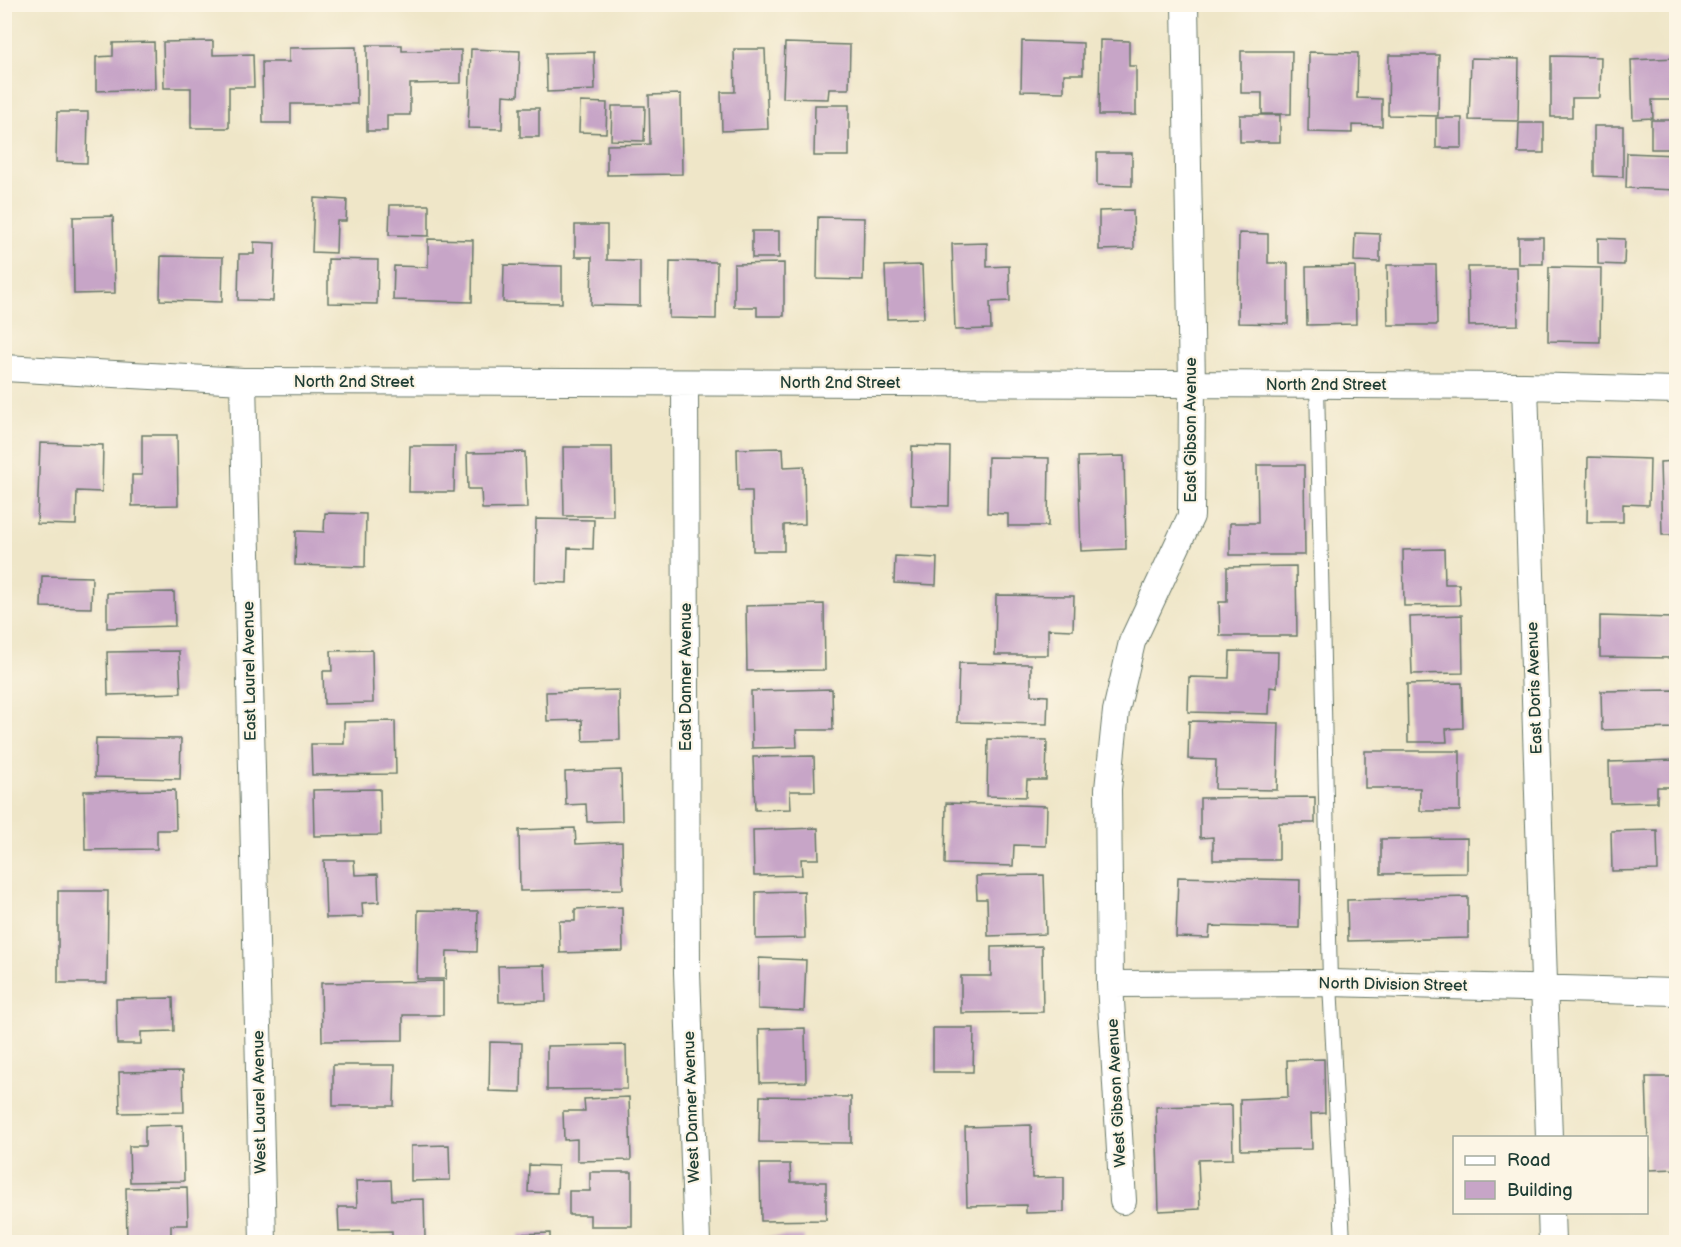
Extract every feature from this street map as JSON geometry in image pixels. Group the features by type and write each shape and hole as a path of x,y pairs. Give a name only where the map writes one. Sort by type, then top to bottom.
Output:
{"street":[{"name":"East Gibson Avenue","path":"1110,984 1108,789 1116,711 1132,642 1191,516 1185,4"},
{"name":"North 2nd Street","path":"4,368 243,381 1317,384 1677,390"},
{"name":"East Laurel Avenue","path":"243,381 257,962"},
{"name":"East Danner Avenue","path":"685,383 687,972"},
{"name":"East Doris Avenue","path":"1525,386 1549,1136"},
{"name":"West Laurel Avenue","path":"257,962 263,1242"},
{"name":"West Danner Avenue","path":"687,972 697,1242"},
{"name":"North Division Street","path":"1110,984 1330,983 1677,992"},
{"name":"West Gibson Avenue","path":"1110,984 1123,1201"},
{"path":"1551,1214 1552,1242"}],"lane":[{"path":"1317,384 1330,983 1343,1242"}],"building":[{"path":"1100,40 1129,41 1129,66 1136,66 1136,115 1099,115"},
{"path":"213,41 213,55 253,54 254,87 229,87 229,128 191,128 191,88 164,88 163,42"},
{"path":"1022,41 1083,43 1083,74 1064,74 1064,92 1021,91"},
{"path":"154,42 155,89 96,91 96,57 113,56 113,43"},
{"path":"785,43 850,45 849,89 829,89 828,99 783,98"},
{"path":"367,45 402,45 402,51 461,50 461,83 410,84 410,115 387,115 387,131 367,131"},
{"path":"356,47 357,104 291,104 291,123 263,123 262,62 289,62 289,48"},
{"path":"471,49 520,51 518,96 503,95 502,129 468,128"},
{"path":"734,49 765,49 768,129 722,131 721,92 735,92"},
{"path":"1241,51 1292,51 1291,114 1262,114 1262,93 1241,93"},
{"path":"594,52 595,90 547,92 546,53"},
{"path":"1309,52 1358,53 1357,98 1382,99 1382,126 1352,125 1352,133 1308,132"},
{"path":"1389,55 1439,55 1438,116 1388,115"},
{"path":"1551,56 1601,57 1600,98 1572,98 1572,117 1551,117"},
{"path":"1471,58 1519,59 1518,121 1469,120"},
{"path":"1676,58 1676,100 1652,100 1653,118 1633,119 1631,60"},
{"path":"681,94 682,174 607,175 607,145 650,144 649,95"},
{"path":"580,102 607,103 606,133 579,132"},
{"path":"815,105 849,105 849,156 814,156"},
{"path":"612,106 645,106 644,141 611,140"},
{"path":"520,108 539,108 539,137 520,137"},
{"path":"57,112 88,112 87,163 56,162"},
{"path":"1240,115 1280,115 1280,142 1240,142"},
{"path":"1436,118 1462,118 1462,148 1436,148"},
{"path":"1651,120 1676,120 1676,149 1651,149"},
{"path":"1519,123 1544,123 1544,153 1518,153"},
{"path":"1594,126 1623,126 1623,177 1594,176"},
{"path":"1097,153 1132,153 1132,186 1097,185"},
{"path":"1627,153 1676,155 1676,190 1626,188"},
{"path":"314,198 347,200 346,221 337,221 336,253 312,252"},
{"path":"390,205 429,205 429,236 389,235"},
{"path":"1133,210 1134,249 1099,250 1099,211"},
{"path":"113,216 115,293 74,294 73,217"},
{"path":"818,217 864,218 863,280 817,279"},
{"path":"575,225 607,225 607,260 640,261 640,306 591,305 592,257 575,257"},
{"path":"752,231 779,231 779,258 752,258"},
{"path":"1239,233 1268,234 1268,263 1288,263 1288,324 1238,323"},
{"path":"1355,233 1380,234 1380,262 1354,261"},
{"path":"1518,237 1543,237 1543,264 1518,264"},
{"path":"1598,238 1625,239 1624,265 1598,264"},
{"path":"428,239 473,240 472,302 393,300 394,266 428,267"},
{"path":"254,242 275,243 273,301 238,300 239,254 254,254"},
{"path":"987,243 987,267 1009,266 1010,301 990,302 991,329 955,330 952,244"},
{"path":"161,256 223,257 222,302 160,300"},
{"path":"328,259 378,260 377,304 328,303"},
{"path":"670,261 717,262 716,319 669,318"},
{"path":"784,263 784,316 757,316 757,307 734,307 734,264"},
{"path":"504,265 562,266 562,303 503,302"},
{"path":"922,265 924,318 887,319 885,266"},
{"path":"1387,265 1436,265 1437,325 1388,325"},
{"path":"1355,266 1356,324 1307,325 1306,267"},
{"path":"1468,267 1517,267 1518,325 1469,326"},
{"path":"1549,267 1601,268 1600,342 1548,341"},
{"path":"142,435 177,435 178,505 132,506 132,475 142,475"},
{"path":"40,443 103,445 102,492 77,491 76,525 37,524"},
{"path":"410,446 455,446 454,492 409,492"},
{"path":"912,446 950,447 949,506 911,505"},
{"path":"563,447 612,447 613,516 564,516"},
{"path":"783,448 784,467 804,466 805,524 784,525 784,551 753,551 752,491 738,491 737,449"},
{"path":"525,452 527,508 482,509 481,489 468,489 467,453"},
{"path":"1124,456 1126,549 1081,551 1078,457"},
{"path":"988,457 1049,458 1048,526 1008,526 1008,514 987,513"},
{"path":"1588,457 1650,459 1649,505 1623,504 1623,522 1587,522"},
{"path":"1676,461 1676,535 1662,535 1660,462"},
{"path":"1257,465 1304,465 1305,555 1230,555 1230,523 1258,523"},
{"path":"325,513 366,514 365,567 295,565 296,531 324,532"},
{"path":"536,519 594,520 593,549 568,548 567,583 535,582"},
{"path":"1444,549 1445,584 1459,584 1460,605 1404,606 1403,550"},
{"path":"895,556 937,558 936,585 894,583"},
{"path":"1296,566 1297,636 1220,636 1219,602 1227,602 1227,567"},
{"path":"42,576 92,577 91,608 41,607"},
{"path":"174,592 175,626 107,628 107,593"},
{"path":"996,595 1074,596 1073,630 1048,629 1048,655 995,655"},
{"path":"824,604 825,670 747,671 746,606"},
{"path":"1462,615 1463,673 1412,674 1410,617"},
{"path":"1600,616 1673,618 1672,658 1600,657"},
{"path":"372,650 373,703 324,704 323,671 332,671 331,651"},
{"path":"179,651 181,693 108,695 107,652"},
{"path":"1230,651 1278,652 1277,688 1270,687 1269,714 1188,712 1189,677 1229,678"},
{"path":"959,663 1031,664 1031,695 1048,696 1047,724 957,722"},
{"path":"1462,683 1463,728 1446,729 1447,742 1408,742 1407,684"},
{"path":"832,689 833,730 796,730 797,747 752,748 751,691"},
{"path":"619,690 620,740 583,741 582,720 547,721 546,692"},
{"path":"1676,690 1676,728 1602,730 1601,691"},
{"path":"395,721 396,774 312,775 311,744 344,744 344,722"},
{"path":"1189,721 1279,723 1277,790 1215,789 1216,760 1188,759"},
{"path":"96,738 181,739 180,779 95,777"},
{"path":"988,739 1047,740 1046,780 1027,780 1026,797 987,796"},
{"path":"1365,751 1460,751 1460,811 1420,811 1420,788 1365,788"},
{"path":"814,756 815,791 790,791 791,809 755,810 753,757"},
{"path":"1676,760 1676,787 1657,787 1657,802 1610,803 1609,762"},
{"path":"621,770 622,821 587,822 586,804 566,805 565,772"},
{"path":"380,789 381,835 314,836 313,790"},
{"path":"175,790 176,830 157,830 157,849 85,850 84,791"},
{"path":"1315,797 1315,823 1279,823 1279,860 1213,860 1213,837 1200,838 1200,798"},
{"path":"946,803 1047,806 1046,846 1014,845 1013,866 945,864"},
{"path":"575,828 576,844 622,842 623,889 520,891 519,830"},
{"path":"818,828 819,859 801,859 802,875 754,876 753,830"},
{"path":"1657,830 1658,870 1612,871 1611,831"},
{"path":"1467,838 1467,873 1381,874 1381,839"},
{"path":"324,860 354,860 355,875 378,874 379,902 362,903 363,917 326,918"},
{"path":"1044,875 1046,934 988,936 987,899 977,899 976,876"},
{"path":"1178,877 1300,880 1299,928 1210,926 1209,938 1176,937"},
{"path":"58,891 108,891 107,983 58,983"},
{"path":"804,891 805,938 756,939 756,892"},
{"path":"1468,897 1468,938 1348,941 1347,900"},
{"path":"622,907 623,951 560,953 559,921 575,921 575,909"},
{"path":"418,910 478,911 477,952 447,951 446,979 417,979"},
{"path":"1042,946 1043,1012 961,1013 961,976 991,976 991,947"},
{"path":"759,958 806,960 804,1011 758,1009"},
{"path":"545,965 546,1001 499,1002 498,966"},
{"path":"443,981 443,1015 403,1015 403,1040 322,1041 321,983"},
{"path":"173,998 174,1031 141,1032 141,1044 117,1044 116,999"},
{"path":"805,1028 806,1082 760,1083 759,1029"},
{"path":"933,1028 974,1028 973,1072 933,1072"},
{"path":"490,1042 522,1043 521,1092 489,1091"},
{"path":"626,1045 627,1089 547,1090 547,1046"},
{"path":"1324,1059 1325,1113 1311,1114 1312,1149 1241,1150 1240,1099 1288,1097 1287,1060"},
{"path":"333,1065 395,1065 394,1106 333,1106"},
{"path":"183,1071 184,1112 120,1113 119,1072"},
{"path":"1646,1077 1676,1077 1676,1169 1649,1170"},
{"path":"760,1096 851,1097 851,1143 759,1142"},
{"path":"629,1097 631,1160 577,1161 577,1139 564,1140 563,1111 585,1111 584,1099"},
{"path":"1232,1105 1233,1159 1198,1160 1200,1209 1159,1211 1156,1107"},
{"path":"183,1125 184,1181 130,1182 129,1146 145,1146 145,1126"},
{"path":"1031,1125 1032,1178 1064,1177 1064,1212 1026,1213 1026,1205 967,1206 965,1127"},
{"path":"449,1145 450,1180 411,1181 411,1146"},
{"path":"760,1164 790,1164 791,1182 826,1182 826,1220 761,1221"},
{"path":"529,1165 558,1166 557,1193 528,1192"},
{"path":"590,1172 632,1172 632,1226 590,1226 590,1215 569,1215 569,1191 590,1191"},
{"path":"391,1180 392,1200 424,1199 425,1238 392,1239 392,1231 339,1232 338,1207 357,1207 356,1181"},
{"path":"187,1187 188,1225 171,1225 171,1242 127,1242 126,1188"},
{"path":"550,1233 550,1242 520,1242 519,1234"},
{"path":"804,1236 804,1242 762,1242 762,1237"}]}
